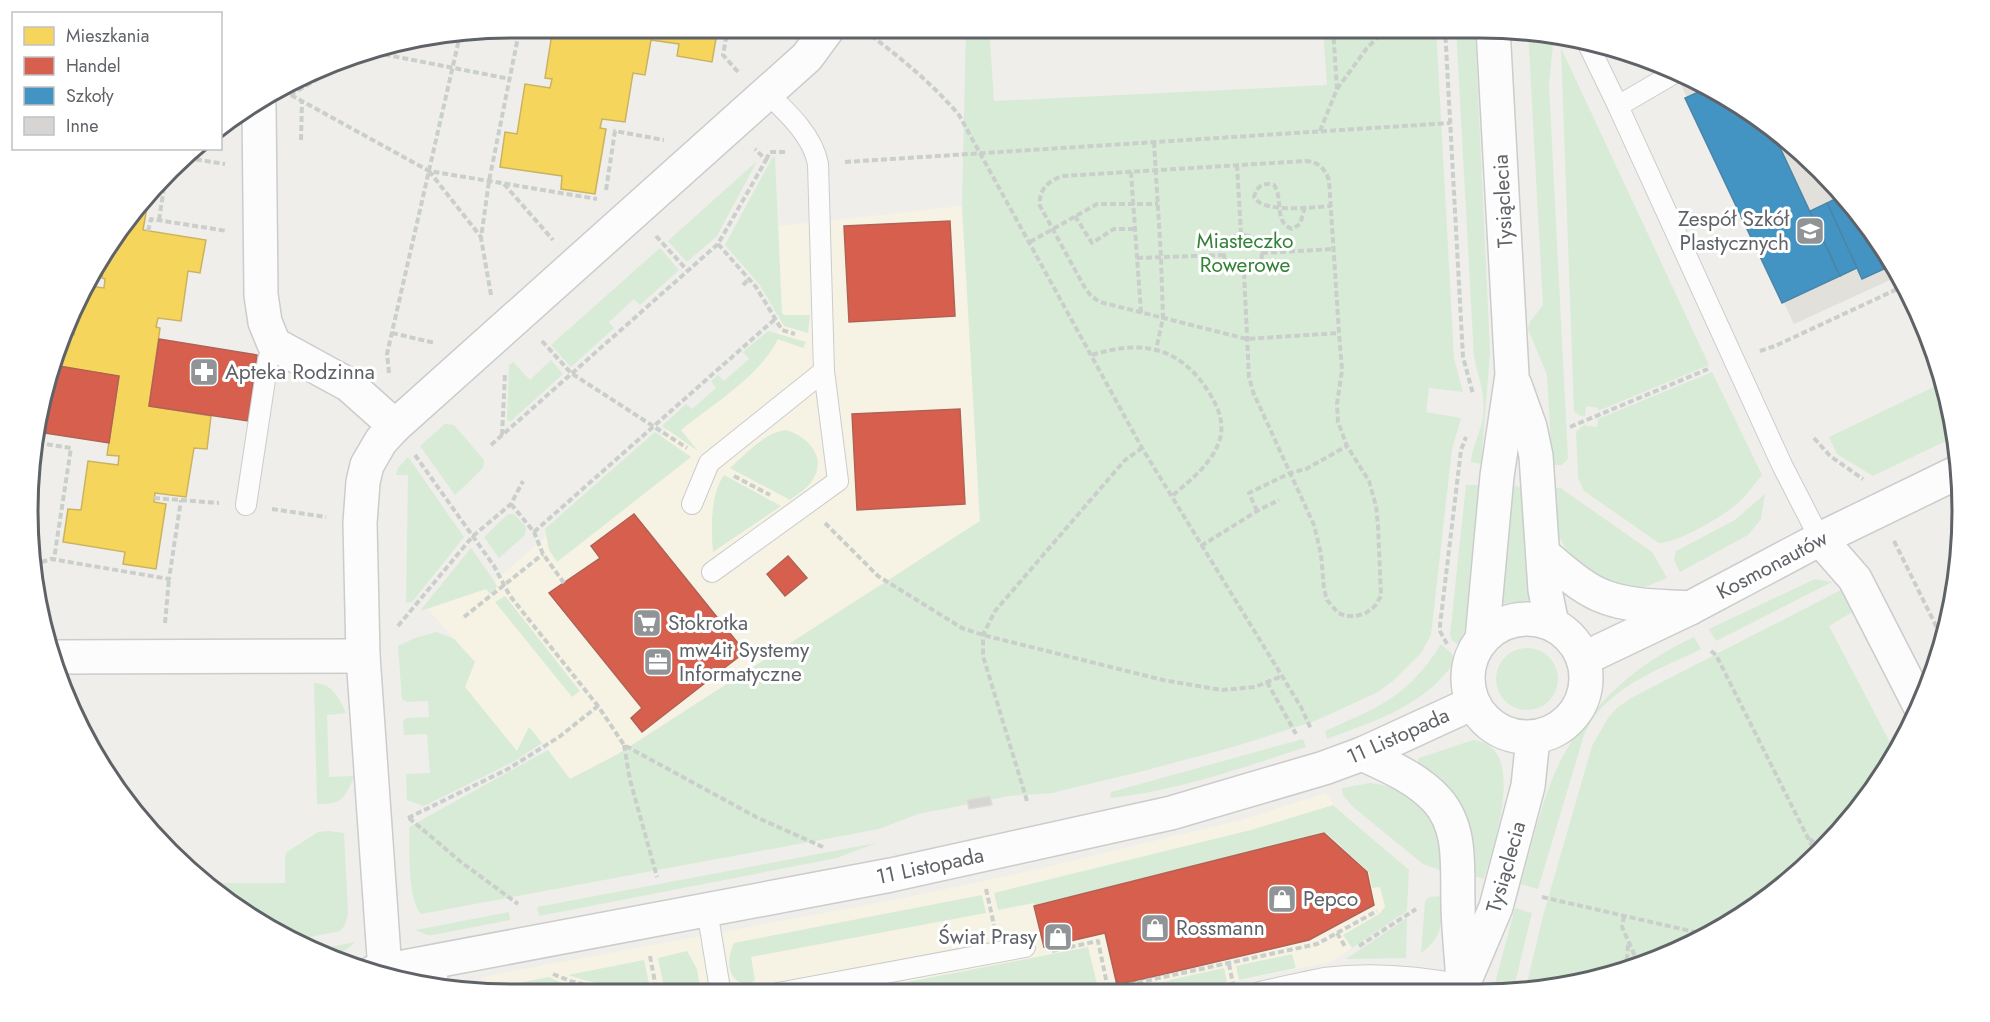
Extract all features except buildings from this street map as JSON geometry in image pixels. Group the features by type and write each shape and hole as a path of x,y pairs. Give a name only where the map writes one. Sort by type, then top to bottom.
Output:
{"street":[{"path":"379,965 377,833 363,656 360,523 363,482 367,465 381,441 395,426 807,57 821,38"},
{"name":"Tysiąclecia","path":"1482,639 1497,476 1512,375 1494,38"},
{"path":"259,110 261,295 265,322 274,344 349,385 395,426"},
{"name":"Tysiąclecia","path":"1512,375 1533,440 1538,477 1545,590 1552,624"},
{"name":"Kosmonautów","path":"1583,659 1690,608 1951,476"},
{"path":"1820,540 1855,579 1915,695"},
{"path":"1543,554 1585,587 1604,597 1619,601 1690,608"},
{"path":"1534,619 1552,624 1566,632 1576,644 1583,659 1587,680 1582,701 1571,719 1554,732 1533,738 1509,735 1487,723 1473,703 1468,681 1471,658 1482,639 1497,627 1515,620 1534,619"},
{"path":"61,657 363,656"},
{"name":"11 Listopada","path":"411,973 436,974 707,910 891,875 1171,813 1324,768 1362,754 1473,703"},
{"name":"Tysiąclecia","path":"1465,984 1496,907 1528,786 1533,738"},
{"path":"1362,754 1418,783 1447,814 1455,835 1458,854 1463,984"}],"lane":[{"path":"1592,52 1782,465 1820,540"},
{"path":"1618,106 1667,77"},
{"path":"712,572 838,481 824,371 818,164 815,151 789,114 764,96"},
{"path":"246,505 268,360 274,344"},
{"path":"692,504 709,463 824,371"},
{"path":"707,910 719,984"},
{"path":"826,984 1025,947"},
{"path":"1299,984 1353,975 1412,977 1444,984"}],"path":[{"path":"502,435 505,369 481,238 489,181 518,38"},
{"path":"726,38 723,55 764,96"},
{"path":"874,38 940,93 959,115 1142,448 1282,676 1309,721 1311,729"},
{"path":"1333,38 1336,89"},
{"path":"1320,131 1336,89 1378,38"},
{"path":"1446,38 1463,357 1473,398"},
{"path":"389,374 387,354 459,41"},
{"path":"386,55 510,79"},
{"path":"265,107 270,107 312,82"},
{"path":"290,94 429,171 604,200 615,131 707,147"},
{"path":"301,140 302,101"},
{"path":"818,164 1450,123"},
{"path":"491,445 717,244 766,160 732,125"},
{"path":"1154,142 1163,318 1156,350"},
{"path":"1244,273 1247,339 1249,377 1253,392 1311,516 1319,541 1327,600 1338,612 1346,616 1356,616 1366,613 1375,606 1382,586 1376,506 1369,481 1347,446 1337,413 1342,370 1329,180 1326,171 1314,162 1237,165 1063,176 1054,178 1045,188 1040,206 1085,288 1100,302 1247,339 1339,333"},
{"path":"1237,165 1241,234"},
{"path":"429,171 481,238"},
{"path":"1131,172 1142,313"},
{"path":"503,183 575,265"},
{"path":"1305,207 1300,224 1292,229 1283,223 1279,208 1279,196 1274,185 1259,186 1254,197 1263,206 1279,208 1305,207 1331,206"},
{"path":"159,220 164,189"},
{"path":"1030,242 1097,204 1158,204"},
{"path":"631,215 645,224 687,270"},
{"path":"1075,216 1092,243 1114,229 1135,229"},
{"path":"148,231 151,219 244,233 260,233"},
{"path":"1241,234 1258,242 1262,253 1259,265 1244,273 1232,271 1223,255 1230,239 1241,234"},
{"path":"717,244 756,286 782,330 823,341"},
{"path":"1262,253 1333,249"},
{"path":"1137,258 1223,255"},
{"path":"743,285 749,279"},
{"path":"1570,427 1733,359 1775,346 1897,289"},
{"path":"534,532 775,319"},
{"path":"1092,355 1120,348 1156,350 1183,363 1200,378 1213,399 1220,415 1222,428 1219,441 1212,457 1202,470 1171,497"},
{"path":"561,363 571,373"},
{"path":"395,426 473,536 510,596 598,706 624,745 630,780 657,877"},
{"path":"1440,631 1461,450 1468,430"},
{"path":"1814,438 1830,456 1863,479"},
{"path":"43,444 71,448 54,559"},
{"path":"1257,511 1249,493 1290,473 1306,469 1347,446"},
{"path":"1027,801 983,656 983,635 995,611 1077,514 1125,460 1142,448"},
{"path":"398,626 473,536 511,504 523,481"},
{"path":"154,498 246,505 360,523"},
{"path":"162,657 169,579 182,500"},
{"path":"1201,546 1279,500"},
{"path":"511,504 534,532 543,554 564,583"},
{"path":"1893,540 1937,628"},
{"path":"464,617 543,554"},
{"path":"41,563 54,559 169,579"},
{"path":"867,567 962,628 983,635 1163,680 1233,690 1255,687 1282,676"},
{"path":"1711,651 1716,656 1813,847"},
{"path":"1267,682 1296,734"},
{"path":"377,833 508,769 559,737 598,706"},
{"path":"624,745 758,818 823,847"},
{"path":"409,818 461,862 518,904"},
{"path":"1808,837 1816,844"},
{"path":"986,888 993,925 1005,923"},
{"path":"1542,897 1695,932"},
{"path":"1337,933 1349,952 1416,909"},
{"path":"1141,984 1317,944 1377,911"},
{"path":"1624,916 1622,927 1635,957"},
{"path":"1046,952 1098,941 1107,984"},
{"path":"1627,960 1628,944"},
{"path":"649,952 655,984"},
{"path":"1229,964 1233,984"},
{"path":"547,971 582,984"}],"shaded area":[{"name":"Zespół Szkół Plastycznych","path":"1680,83 1742,117 1767,135 1814,176 1855,223 1892,279 1794,324"},
{"path":"962,206 980,521 618,754 570,779 529,727 517,751 464,687 475,662 428,609 486,589 778,334 772,227"},
{"path":"1326,793 1334,805 1409,870 1407,911 1331,962 1221,984 477,983 492,975 893,900 1021,873 1241,820"}],"green space":[{"name":"Miasteczko Rowerowe","path":"966,38 990,38 994,101 1327,85 1324,38 1437,38 1454,358 1463,392 1429,388 1426,412 1461,418 1452,449 1431,635 1421,653 1393,681 1376,693 1315,721 1233,747 1147,770 1052,793 1009,796 918,814 879,829 421,914 413,897 411,885 409,827 548,750 570,779 618,754 980,521 962,206"},
{"path":"1457,38 1475,38 1490,353 1481,464 1471,462 1482,422 1484,405 1474,357"},
{"path":"1529,41 1553,44 1549,85 1568,459 1562,465 1552,465 1547,375 1528,329 1530,322 1543,305"},
{"path":"1561,48 1709,365 1598,411 1598,408 1586,406 1585,416 1574,411"},
{"path":"775,157 782,313 784,315 810,315 808,333 784,326 759,284 725,245 772,158"},
{"path":"757,161 717,236 687,262 668,241"},
{"path":"660,248 679,270 640,305 634,299 609,322 614,328 571,367 551,345"},
{"path":"768,331 806,342 803,348 778,339 760,365 748,377 681,430 698,451 662,426 686,404 692,409 716,388 711,381 718,375 724,381 749,359 743,352"},
{"path":"551,360 563,374 510,422 507,419 509,365 513,362 530,380"},
{"path":"1712,372 1762,475 1743,498 1724,513 1689,533 1659,543 1584,491 1578,478 1576,432 1585,424 1585,426 1597,427 1598,419"},
{"path":"1935,386 1947,441 1873,476 1837,454 1829,437"},
{"path":"445,424 454,425 484,460 483,468 455,495 420,446"},
{"path":"786,430 802,437 808,443 817,456 818,464 810,484 790,500 730,468 763,439"},
{"path":"655,432 691,457 557,562 549,550 545,529"},
{"path":"408,457 464,537 412,602 406,603 408,475 396,475 398,468"},
{"path":"724,475 781,506 713,552 714,502 719,483"},
{"path":"1466,485 1479,485 1465,628 1461,642 1457,644 1450,635"},
{"path":"1513,486 1525,487 1531,600 1500,604"},
{"path":"1554,488 1561,488 1652,552 1667,578 1645,587 1608,583 1571,558 1557,533"},
{"path":"1765,494 1761,519 1748,535 1680,572 1674,560 1676,551 1735,520"},
{"path":"508,514 514,514 526,527 525,535 499,558 484,537"},
{"path":"471,548 497,587 490,594 486,589 420,611"},
{"path":"1815,579 1832,582 1716,641 1709,629"},
{"path":"1841,590 1854,611 1829,626 1891,744 1855,799 1814,846 1767,887 1742,905 1688,936 1631,959 1571,975 1527,981 1543,916 1592,746 1608,718 1631,698"},
{"path":"505,596 580,691 572,697 495,602"},
{"path":"437,632 454,639 475,662 465,687 517,751 529,727 542,743 513,762 424,806 407,800 406,774 430,773 427,734 404,735 403,721 407,718 429,717 428,701 407,702 402,699 398,646"},
{"path":"1694,637 1701,649 1633,683 1603,706 1592,721 1583,738 1538,889 1521,884 1549,787 1575,736 1588,718 1619,686 1654,659"},
{"path":"1441,644 1452,654 1454,660 1449,669 1420,697 1391,714 1327,739 1325,731 1377,707 1404,688 1417,677"},
{"path":"1527,648 1549,657 1558,679 1549,701 1527,710 1505,701 1496,679 1505,657"},
{"path":"314,683 330,689 338,697 346,713 327,715 329,777 355,776 342,799 326,804 317,804"},
{"path":"1303,739 1306,747 1234,770 1159,790 1110,798 1111,792"},
{"path":"1473,740 1490,746 1500,760 1503,778 1503,799 1499,822 1484,879 1474,876 1450,791 1440,778 1418,761 1419,758"},
{"path":"1371,783 1391,788 1411,797 1435,819 1439,829 1445,872 1423,864 1352,806 1343,795 1342,788"},
{"path":"1333,805 1409,870 1407,911 1352,948 1343,935 1379,914 1385,907 1380,887 1372,888 1369,872 1325,832 1034,906 1034,903 998,910 994,893 1251,830"},
{"path":"318,832 344,833 348,914 345,925 340,931 306,938 248,905 218,883 285,883 287,852"},
{"path":"876,843 837,858 539,916 537,907"},
{"path":"982,895 986,913 751,957 755,980 749,984 741,983 735,979 730,969 730,956 734,943"},
{"path":"1443,896 1438,935 1421,953 1425,901 1429,897"},
{"path":"1515,908 1532,913 1515,983 1495,983"},
{"path":"509,912 510,920 433,935 416,930"},
{"path":"1407,918 1406,958 1346,959"},
{"path":"355,942 341,952 329,947"},
{"path":"1088,947 1097,984 969,983 897,984"},
{"path":"687,951 697,969 700,984 663,984 658,958"},
{"path":"1292,954 1296,968 1239,980 1236,966"},
{"path":"644,960 649,984 602,984 568,975"},
{"path":"1224,968 1227,982 1152,984"},
{"path":"549,977 564,984 513,984"}],"place":[{"name":"Zespół Szkół Plastycznych","path":"1810,231"},
{"name":"Apteka Rodzinna","path":"204,372"},
{"name":"Stokrotka","path":"647,623"},
{"name":"mw4it Systemy Informatyczne","path":"658,662"},
{"name":"Pepco","path":"1282,899"},
{"name":"Rossmann","path":"1155,928"},
{"name":"Świat Prasy","path":"1058,937"}]}
